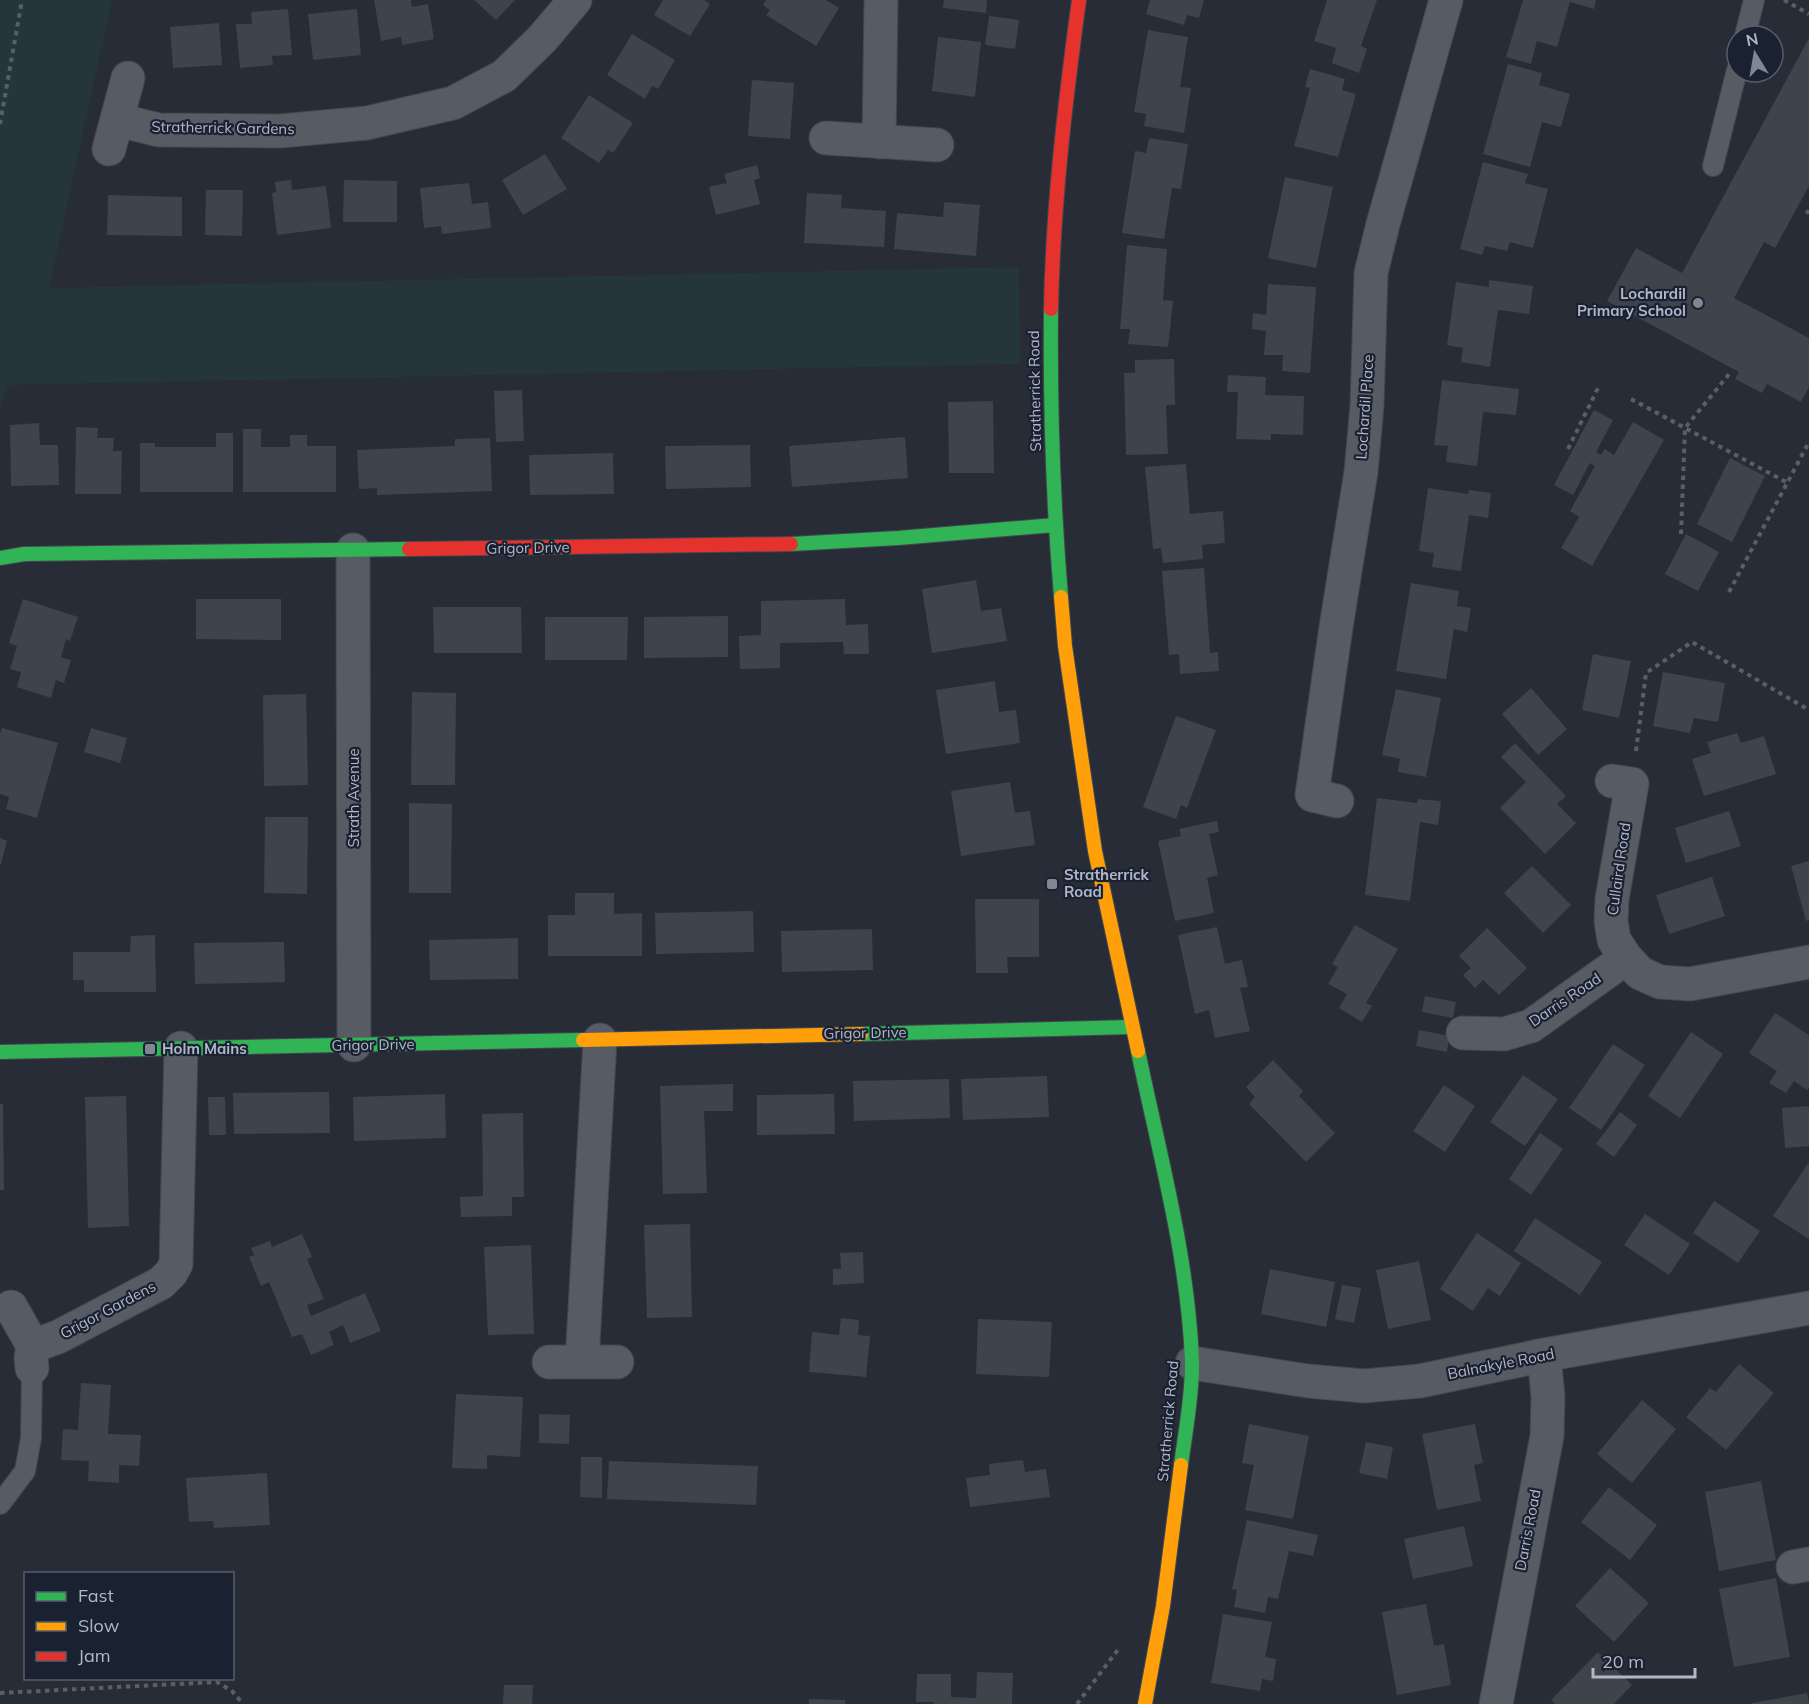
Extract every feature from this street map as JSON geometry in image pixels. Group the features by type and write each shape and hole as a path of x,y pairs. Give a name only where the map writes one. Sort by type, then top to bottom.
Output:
{"street":[{"name":"Stratherrick Gardens","path":"128,78 113,134 159,130 280,131 367,123 453,103 504,76 542,39 575,0"},
{"path":"879,142 881,0"},
{"name":"Stratherrick Road","path":"1079,0 1062,123 1052,247 1050,382 1055,525 1065,646 1095,851 1171,1207 1186,1293 1192,1363 1186,1429 1158,1634 1145,1704"},
{"name":"Lochardil Place","path":"1337,801 1312,795 1361,472 1367,406 1371,273 1446,0"},
{"path":"826,138 937,146"},
{"name":"Grigor Drive","path":"0,558 24,554 776,545 1055,525"},
{"name":"Strath Avenue","path":"353,550 354,1045"},
{"name":"Cullaird Road","path":"1622,782 1611,921 1614,940 1640,973 1660,982 1690,984 1809,962"},
{"name":"Darris Road","path":"1464,1031 1503,1034 1531,1026 1626,958"},
{"name":"Grigor Drive","path":"0,1052 1131,1027"},
{"path":"582,1362 600,1040"},
{"name":"Grigor Gardens","path":"32,1357 58,1337 161,1283 176,1264 181,1048"},
{"path":"11,1307 32,1357"},
{"name":"Balnakyle Road","path":"1192,1363 1308,1381 1364,1386 1420,1381 1809,1308"},
{"name":"Darris Road","path":"1496,1704 1547,1436 1548,1397 1544,1356"},
{"path":"549,1362 617,1362"}],"lane":[{"path":"1748,24 1754,0"},
{"path":"1713,166 1734,84"},
{"path":"0,1503 25,1471 33,1410 32,1357"}],"path":[{"path":"0,124 22,0"},
{"path":"1784,0 1809,14"},
{"path":"1681,534 1684,428 1730,373"},
{"path":"1568,449 1599,386"},
{"path":"1631,399 1786,482"},
{"path":"1728,592 1809,442"},
{"path":"1622,782 1646,673 1692,642 1809,710"},
{"path":"1077,1704 1133,1629 1158,1634"},
{"path":"0,1693 217,1682 232,1691 243,1704"}],"shaded area":[{"path":"0,0 112,0 49,288 1019,267 1020,364 8,385 0,411"}],"building":[{"path":"374,0 411,0 412,7 428,4 434,39 402,45 401,37 381,41"},
{"path":"474,0 515,0 496,20"},
{"path":"663,0 704,0 710,4 690,36 654,15"},
{"path":"766,0 826,0 839,8 816,46 766,15 770,10 763,5"},
{"path":"944,0 987,0 986,13 943,8"},
{"path":"1150,0 1204,0 1199,18 1187,15 1184,25 1146,14"},
{"path":"1327,0 1377,0 1361,46 1367,49 1359,73 1332,63 1336,48 1314,41"},
{"path":"1523,0 1596,0 1594,9 1570,2 1557,47 1537,41 1531,64 1506,57"},
{"path":"288,9 292,55 272,56 273,65 240,68 236,24 252,24 251,12"},
{"path":"357,9 361,55 313,60 308,14"},
{"path":"989,16 1019,20 1015,49 985,45"},
{"path":"219,23 222,65 173,68 170,27"},
{"path":"1148,30 1188,37 1180,87 1191,88 1184,133 1144,126 1146,114 1134,112"},
{"path":"632,34 675,60 658,89 652,86 645,99 607,75"},
{"path":"938,37 981,42 975,97 932,91"},
{"path":"1809,38 1809,186 1775,248 1764,242 1734,298 1809,338 1809,387 1801,402 1767,384 1762,393 1735,379 1739,372 1607,301 1636,248 1682,273"},
{"path":"1508,64 1542,73 1539,85 1570,94 1561,127 1542,122 1530,167 1483,154"},
{"path":"1310,69 1345,79 1342,90 1356,94 1338,157 1294,146 1310,88 1305,87"},
{"path":"752,80 794,83 790,139 748,136"},
{"path":"589,95 633,123 613,153 608,150 599,163 561,138"},
{"path":"1149,138 1188,144 1181,189 1172,188 1164,239 1122,233 1135,151 1146,153"},
{"path":"545,154 567,189 523,215 502,180"},
{"path":"1483,162 1528,174 1525,183 1548,189 1533,248 1510,242 1507,251 1485,246 1482,255 1460,249"},
{"path":"757,165 760,178 754,180 760,204 716,215 709,187 727,183 724,174"},
{"path":"1285,177 1333,187 1316,268 1268,258"},
{"path":"291,180 292,190 326,186 331,228 277,235 272,193 276,192 275,182"},
{"path":"344,180 397,181 397,222 343,222"},
{"path":"469,183 472,204 488,202 491,228 442,234 441,226 424,228 420,188"},
{"path":"206,190 243,190 242,236 205,235"},
{"path":"807,193 842,195 841,208 886,211 884,247 804,243"},
{"path":"108,195 182,197 182,236 107,235"},
{"path":"944,202 980,205 976,256 894,249 897,213 943,217"},
{"path":"1127,245 1167,249 1163,300 1173,301 1168,347 1128,344 1130,329 1120,329"},
{"path":"1489,280 1533,286 1529,314 1498,310 1490,367 1461,362 1463,348 1447,345 1456,282 1489,287"},
{"path":"1268,284 1316,287 1310,373 1282,371 1283,355 1264,355 1266,331 1252,329 1253,313 1266,315"},
{"path":"1174,359 1175,405 1166,405 1168,454 1126,455 1124,373 1135,373 1135,360"},
{"path":"1228,375 1266,377 1265,395 1304,396 1303,435 1271,434 1271,440 1236,439 1238,392 1227,392"},
{"path":"1442,380 1519,389 1516,415 1483,412 1477,466 1446,462 1448,446 1434,445"},
{"path":"522,390 524,441 496,442 494,391"},
{"path":"993,401 994,473 949,473 948,402"},
{"path":"1594,410 1613,420 1596,452 1601,455 1605,449 1614,455 1633,422 1664,440 1592,566 1561,548 1579,517 1570,511 1595,466 1590,463 1573,495 1554,485"},
{"path":"39,423 40,445 58,445 59,485 11,486 10,425"},
{"path":"76,427 98,428 97,438 114,438 113,451 122,451 121,494 75,494"},
{"path":"243,429 261,429 261,447 290,447 290,435 307,435 307,446 336,446 336,492 243,492"},
{"path":"216,433 233,433 233,492 140,492 140,443 155,443 155,447 216,447"},
{"path":"905,437 908,478 792,487 789,446"},
{"path":"490,438 492,491 377,495 377,488 359,489 357,450 455,446 455,439"},
{"path":"750,445 751,487 666,489 665,446"},
{"path":"613,453 614,494 530,495 529,455"},
{"path":"1730,458 1765,476 1732,542 1697,524"},
{"path":"1186,464 1190,514 1223,511 1225,543 1202,545 1203,559 1163,563 1161,548 1153,549 1145,467"},
{"path":"1428,488 1468,494 1469,490 1491,493 1488,518 1469,515 1461,571 1432,567 1434,553 1419,551"},
{"path":"1686,534 1719,552 1698,591 1665,574"},
{"path":"1204,568 1210,653 1218,652 1219,671 1180,674 1179,654 1169,655 1162,571"},
{"path":"976,580 981,611 1001,608 1007,641 932,653 922,589"},
{"path":"1411,583 1459,591 1457,606 1471,608 1467,632 1454,629 1446,679 1396,671"},
{"path":"23,599 78,617 70,641 66,639 61,657 71,660 64,683 56,680 51,698 17,687 21,672 10,669 17,646 9,643"},
{"path":"196,599 281,599 281,640 196,639"},
{"path":"845,599 846,625 868,624 869,654 844,654 843,642 780,643 780,668 740,669 739,636 761,635 761,601"},
{"path":"433,607 521,607 522,653 434,653"},
{"path":"728,616 728,657 644,658 644,617"},
{"path":"545,617 628,617 627,660 545,660"},
{"path":"1593,654 1631,661 1619,718 1582,710"},
{"path":"1663,672 1725,683 1718,722 1694,718 1690,733 1653,726"},
{"path":"995,681 999,712 1016,710 1020,743 946,754 936,690"},
{"path":"1531,688 1567,729 1538,755 1502,714"},
{"path":"1396,689 1441,698 1426,777 1398,772 1400,759 1382,755"},
{"path":"412,692 456,693 455,785 411,785"},
{"path":"306,694 308,785 264,786 263,695"},
{"path":"1176,716 1216,730 1187,808 1181,805 1176,819 1143,807"},
{"path":"2,728 58,743 37,818 6,809 9,797 0,794 0,734"},
{"path":"91,728 127,738 120,763 84,752"},
{"path":"1737,733 1741,743 1764,736 1776,774 1704,796 1692,759 1711,753 1707,742"},
{"path":"1515,743 1566,796 1557,804 1576,823 1545,854 1500,808 1526,782 1501,757"},
{"path":"1010,782 1015,813 1030,811 1035,845 961,856 951,791"},
{"path":"1377,798 1417,803 1418,799 1441,801 1438,825 1420,822 1410,901 1365,895"},
{"path":"409,803 452,804 451,893 409,893"},
{"path":"1729,811 1741,846 1686,863 1675,828"},
{"path":"265,817 308,817 307,894 264,893"},
{"path":"1217,821 1219,832 1209,834 1218,875 1207,878 1214,913 1175,921 1158,841 1181,836 1179,829"},
{"path":"0,838 7,841 1,864 0,864"},
{"path":"1809,861 1809,920 1806,921 1791,866"},
{"path":"1532,866 1571,905 1543,933 1504,893"},
{"path":"1712,877 1725,916 1669,934 1656,895"},
{"path":"575,893 614,893 614,914 642,913 642,956 548,956 548,915 575,915"},
{"path":"975,899 1039,899 1039,957 1007,957 1008,973 976,973"},
{"path":"753,911 754,952 656,954 655,913"},
{"path":"1355,925 1398,949 1366,1003 1372,1006 1362,1022 1339,1008 1347,994 1328,984 1338,967 1332,964"},
{"path":"1217,927 1225,964 1242,960 1248,987 1240,988 1250,1031 1215,1038 1209,1010 1195,1014 1178,935"},
{"path":"1487,928 1527,968 1499,995 1483,980 1475,988 1463,975 1471,968 1459,956"},
{"path":"872,929 873,970 782,972 781,931"},
{"path":"155,935 156,992 84,992 84,980 73,980 73,952 130,952 131,936"},
{"path":"518,938 518,979 430,980 429,940"},
{"path":"284,942 285,982 195,984 194,943"},
{"path":"1425,996 1456,1002 1453,1018 1422,1012"},
{"path":"1775,1013 1809,1035 1809,1087 1807,1090 1794,1081 1786,1093 1769,1083 1777,1071 1749,1053"},
{"path":"1419,1030 1449,1036 1447,1052 1416,1046"},
{"path":"1691,1032 1723,1054 1680,1118 1648,1096"},
{"path":"1613,1044 1645,1065 1601,1130 1569,1108"},
{"path":"1273,1060 1303,1091 1299,1096 1335,1133 1306,1162 1249,1104 1255,1097 1246,1087"},
{"path":"1523,1075 1558,1099 1525,1146 1490,1122"},
{"path":"1047,1076 1049,1117 963,1120 961,1079"},
{"path":"949,1079 950,1118 854,1121 853,1081"},
{"path":"733,1084 733,1111 704,1111 707,1193 663,1194 660,1086"},
{"path":"1444,1085 1475,1106 1445,1152 1413,1131"},
{"path":"329,1092 330,1133 234,1134 233,1093"},
{"path":"445,1094 446,1138 354,1141 353,1097"},
{"path":"834,1094 835,1134 757,1135 757,1095"},
{"path":"126,1096 129,1226 88,1228 85,1097"},
{"path":"208,1097 225,1097 226,1135 209,1135"},
{"path":"0,1104 3,1104 4,1190 0,1190"},
{"path":"1809,1106 1809,1146 1785,1148 1782,1108"},
{"path":"1620,1112 1637,1125 1614,1157 1596,1144"},
{"path":"523,1113 524,1197 512,1197 512,1216 461,1217 460,1197 483,1196 482,1114"},
{"path":"1540,1133 1563,1149 1531,1195 1509,1179"},
{"path":"1809,1162 1809,1239 1773,1216"},
{"path":"1714,1201 1760,1231 1738,1263 1693,1233"},
{"path":"1645,1214 1690,1244 1669,1275 1624,1245"},
{"path":"1535,1218 1602,1262 1580,1295 1514,1251"},
{"path":"690,1224 692,1317 647,1318 644,1225"},
{"path":"1477,1233 1521,1263 1500,1296 1488,1288 1473,1311 1440,1289"},
{"path":"302,1234 312,1257 307,1259 324,1299 307,1305 311,1316 365,1293 381,1331 350,1343 343,1325 329,1332 334,1345 311,1355 302,1334 292,1337 269,1282 261,1286 249,1257 254,1255 251,1248 270,1241 272,1247"},
{"path":"531,1245 534,1334 488,1335 484,1247"},
{"path":"863,1252 864,1283 833,1285 833,1269 841,1269 840,1253"},
{"path":"1419,1261 1431,1320 1388,1329 1376,1270"},
{"path":"1270,1269 1335,1282 1326,1327 1261,1314"},
{"path":"1342,1285 1361,1288 1354,1323 1335,1319"},
{"path":"841,1318 859,1320 858,1335 870,1336 866,1377 809,1372 812,1332 839,1335"},
{"path":"978,1319 1052,1322 1049,1377 976,1374"},
{"path":"1739,1364 1774,1393 1726,1450 1686,1417 1710,1388 1716,1392"},
{"path":"81,1383 111,1385 108,1434 141,1435 139,1466 119,1465 119,1483 88,1481 89,1461 61,1460 63,1429 78,1430"},
{"path":"456,1394 523,1397 520,1457 487,1455 487,1469 452,1468"},
{"path":"1642,1400 1676,1429 1632,1483 1597,1454"},
{"path":"539,1414 570,1415 569,1444 539,1443"},
{"path":"1249,1424 1309,1436 1293,1519 1245,1510 1254,1465 1242,1463"},
{"path":"1475,1424 1483,1463 1474,1465 1481,1501 1437,1510 1422,1434"},
{"path":"1366,1442 1393,1447 1387,1479 1359,1473"},
{"path":"581,1457 602,1457 602,1498 580,1497"},
{"path":"1023,1460 1025,1472 1046,1469 1050,1497 970,1507 966,1478 990,1475 989,1464"},
{"path":"609,1461 758,1466 756,1505 607,1499"},
{"path":"267,1473 270,1525 214,1528 213,1521 189,1522 186,1478"},
{"path":"1761,1481 1776,1560 1719,1571 1705,1492"},
{"path":"1609,1487 1657,1525 1630,1560 1581,1522"},
{"path":"1247,1520 1318,1535 1313,1556 1289,1551 1278,1599 1268,1597 1265,1613 1234,1607 1237,1590 1232,1589"},
{"path":"1464,1526 1473,1566 1413,1579 1404,1539"},
{"path":"1610,1568 1649,1603 1614,1642 1575,1606"},
{"path":"1776,1578 1790,1657 1734,1667 1719,1589"},
{"path":"1426,1604 1434,1646 1444,1644 1451,1685 1397,1695 1382,1612"},
{"path":"1223,1614 1272,1622 1265,1657 1276,1659 1273,1681 1262,1679 1260,1691 1211,1683"},
{"path":"1598,1652 1632,1685 1614,1704 1555,1704 1551,1700"},
{"path":"977,1672 1013,1673 1012,1704 916,1702 917,1674 951,1674 951,1697 976,1698"},
{"path":"504,1685 533,1685 532,1704 503,1704"},
{"path":"1807,1693 1809,1704 1752,1704 1752,1703"},
{"path":"809,1699 845,1700 845,1704 809,1704"}],"traffic: fast":[{"path":"1051,309 1053,453 1061,597"},
{"path":"791,544 1055,525"},
{"path":"0,558 24,554 409,549"},
{"path":"861,1034 1131,1027"},
{"path":"0,1052 583,1040"},
{"path":"1138,1051 1179,1244 1185,1283 1192,1361 1181,1465"}],"traffic: slow":[{"path":"1061,597 1065,646 1095,851 1138,1051"},
{"path":"583,1040 861,1034"},
{"path":"1145,1704 1163,1606 1181,1465"}],"traffic: jam":[{"path":"1051,309 1060,154 1079,0"},
{"path":"409,549 791,544"}],"place":[{"name":"Lochardil Primary School","path":"1698,303"},
{"name":"Stratherrick Road","path":"1052,884"},
{"name":"Holm Mains","path":"150,1049"}]}
